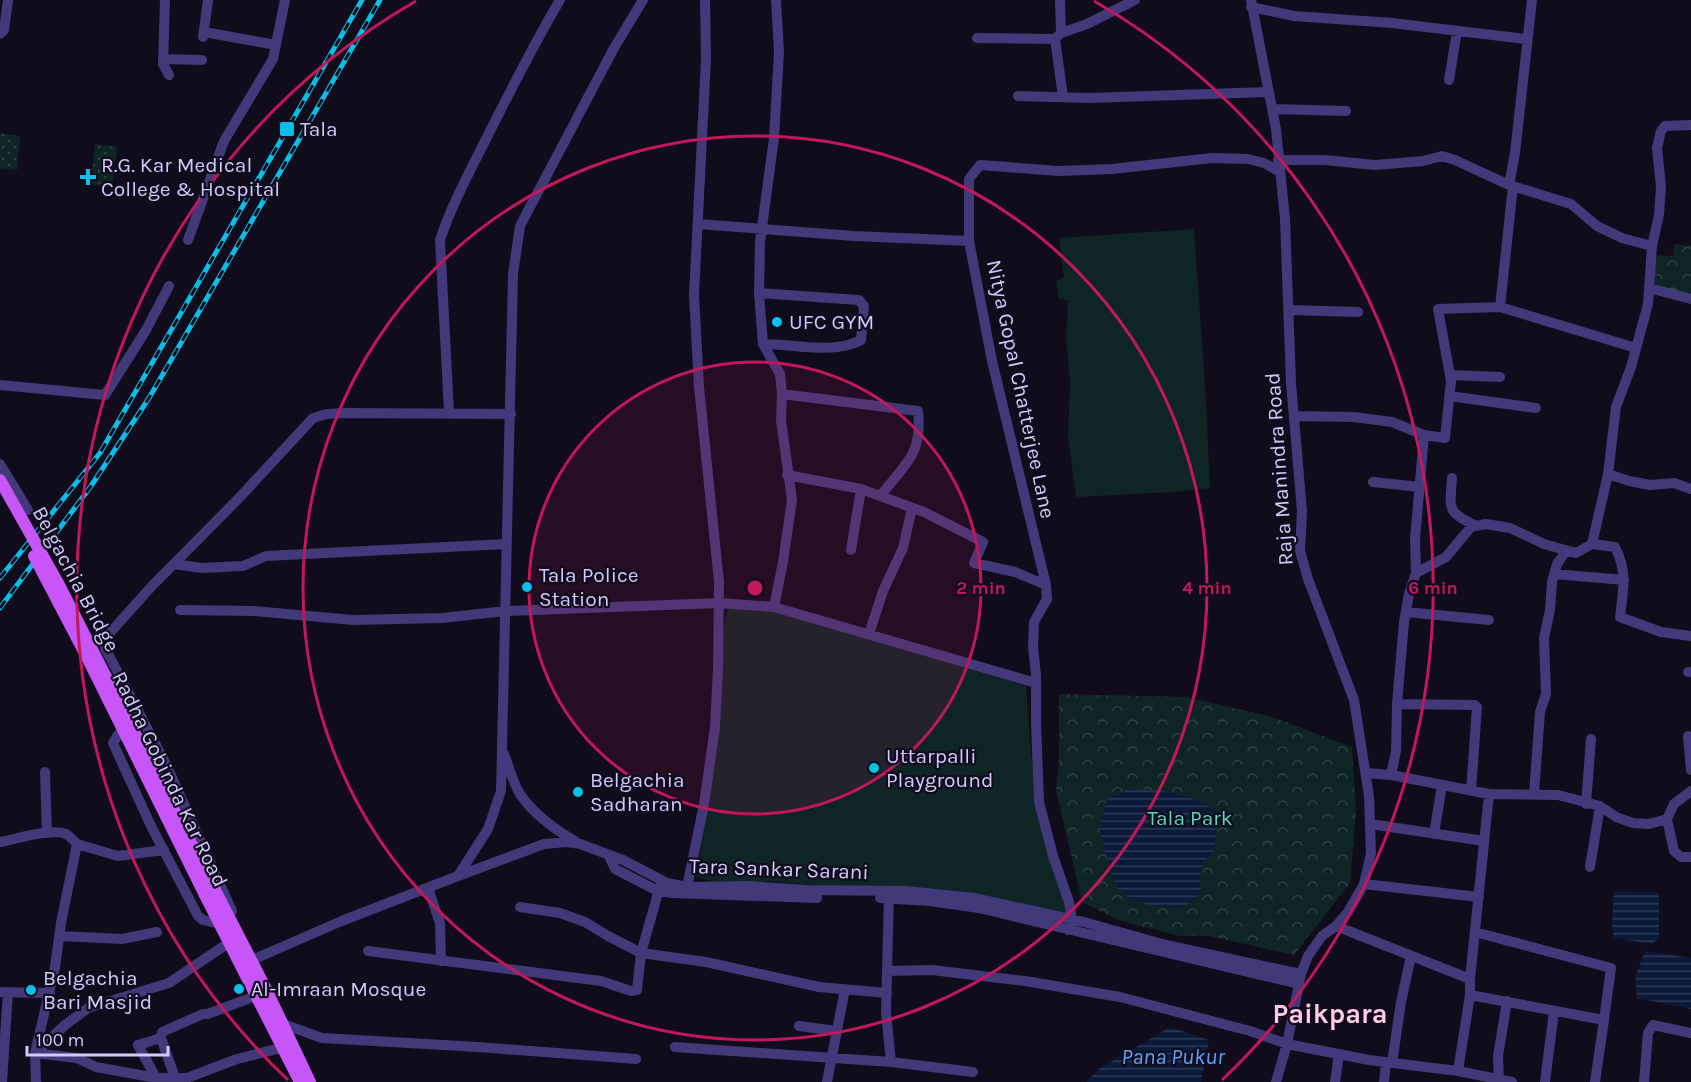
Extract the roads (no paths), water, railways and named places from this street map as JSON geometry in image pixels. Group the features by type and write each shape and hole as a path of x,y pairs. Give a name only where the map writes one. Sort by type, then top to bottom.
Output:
{"main road":[{"name":"Belgachia Bridge","path":"0,480 58,583 210,892"},
{"name":"Radha Gobinda Kar Road","path":"0,497 89,661 149,785 210,892 220,924 234,940"},
{"path":"210,892 288,1047 300,1082"},
{"path":"246,962 258,995 278,1026"},
{"path":"288,1047 310,1082"}],"street":[{"path":"0,34 4,30 8,0"},
{"path":"165,0 164,64 169,75"},
{"path":"208,0 203,35 276,45"},
{"path":"188,240 224,141 273,59 285,0"},
{"path":"449,412 440,240 448,214 460,189 534,45 560,0"},
{"path":"458,876 488,829 501,791 513,274 520,226 614,48 644,0"},
{"path":"687,887 704,804 715,727 719,603 719,582 699,387 694,295 706,58 705,0"},
{"path":"774,607 792,500 781,420 780,374 763,344 759,293 761,230 774,128 779,52 776,0"},
{"path":"1060,0 1058,36 1063,98"},
{"path":"977,38 1058,36 1135,0"},
{"path":"1500,307 1532,0"},
{"path":"1251,4 1294,15 1392,23 1527,39"},
{"name":"Raja Manindra Road","path":"1251,4 1272,109 1285,219 1294,416 1302,511 1300,550 1308,579 1354,700 1367,773 1371,853 1364,884 1348,912 1336,926 1322,936 1308,956 1300,979 1287,1044 1276,1082"},
{"path":"1449,80 1457,31"},
{"path":"164,59 202,60"},
{"path":"1018,96 1063,98 1268,93"},
{"path":"1272,109 1346,111"},
{"path":"1592,544 1608,474 1616,406 1631,367 1648,304 1652,246 1659,215 1661,187 1657,148 1661,131 1665,126 1691,125"},
{"path":"1278,160 1324,160 1375,165 1423,161 1442,156 1511,186 1571,204 1597,226 1622,238 1652,246"},
{"name":"Nitya Gopal Chatterjee Lane","path":"1070,925 1069,902 1053,856 1039,802 1033,646 1034,622 1047,598 1046,585 992,361 969,241 969,178 980,165 1059,171 1112,169 1212,158 1248,159 1264,163 1280,172"},
{"path":"698,224 854,236 969,241"},
{"path":"0,385 105,395 146,330 169,286"},
{"path":"1649,288 1691,299"},
{"path":"759,293 859,300 864,306 861,340 855,343 826,347 763,344"},
{"path":"1294,416 1354,417 1392,422 1424,435 1444,438 1450,375 1438,309 1500,307 1636,348"},
{"path":"1289,310 1358,312"},
{"path":"1450,375 1500,377"},
{"path":"782,394 918,411 918,442 914,453 881,495"},
{"path":"1449,396 1536,408"},
{"path":"35,1053 65,1025 88,1008 169,983 234,940 231,911 165,762 105,648 108,635 313,418 343,412 511,414"},
{"path":"1391,775 1396,751 1397,704 1406,612 1416,573 1415,539 1424,435"},
{"path":"0,464 28,510"},
{"path":"1608,474 1650,485 1674,483 1691,489"},
{"path":"787,475 861,489 912,508 983,542 974,563 1015,572 1046,585"},
{"path":"1452,478 1451,509 1455,516 1476,526"},
{"path":"1373,482 1420,487"},
{"path":"851,550 861,489"},
{"path":"869,634 883,591 903,548 912,508"},
{"path":"1416,573 1446,557 1471,527 1486,524 1510,528 1544,544 1576,554 1592,544 1615,547 1621,559 1624,580 1620,617 1661,632 1691,636"},
{"path":"174,564 202,568 243,566 266,556 507,544"},
{"path":"1534,794 1540,712 1546,694 1544,638 1554,574 1557,564 1566,551"},
{"path":"1554,574 1624,580"},
{"path":"180,610 253,611 353,620 442,618 506,611 719,603 774,607 1036,683"},
{"path":"1406,612 1489,620"},
{"path":"1397,704 1476,705 1471,791"},
{"path":"146,725 118,735 113,743 129,781 198,916 203,920 220,924"},
{"path":"1688,736 1691,770"},
{"path":"1586,804 1591,739"},
{"path":"502,748 520,793 537,814 556,831 580,844"},
{"path":"45,772 47,833"},
{"path":"1367,773 1391,775 1489,794 1557,795 1600,806 1616,817 1633,823 1649,824 1667,819"},
{"path":"1434,834 1442,785"},
{"path":"1691,791 1674,804 1667,819 1674,851 1681,857 1691,857"},
{"path":"1458,1071 1470,995 1489,794"},
{"path":"1590,867 1600,806"},
{"path":"1370,824 1484,841"},
{"path":"0,842 47,833 67,834 77,844 118,856 164,850"},
{"name":"Tara Sankar Sarani","path":"246,962 344,920 458,876 544,844 567,842 580,844 623,860 660,885 749,886 974,898 1070,925 1166,945 1300,979"},
{"path":"36,1082 35,1053 50,993 77,844"},
{"path":"1364,884 1479,897"},
{"path":"368,951 601,981 635,991 637,990 641,953 660,885 748,897 889,895 886,1013 891,1062"},
{"path":"428,888 440,923 441,961"},
{"path":"520,907 561,913 585,922 641,953 706,962 819,987 886,993"},
{"path":"1336,926 1470,979"},
{"path":"59,936 122,939 158,932"},
{"path":"1475,932 1611,968 1595,1082"},
{"path":"1384,1082 1411,956"},
{"path":"887,970 952,972 1110,995 1250,1031 1287,1044 1445,1076 1458,1071 1512,1082"},
{"path":"827,1082 845,989"},
{"path":"2,1082 4,992 50,993"},
{"path":"183,1079 161,1038 162,1032 203,1014 258,995"},
{"path":"1470,995 1604,1020"},
{"path":"1499,1081 1498,1056 1508,1001"},
{"path":"1545,1082 1554,1011"},
{"path":"1644,1082 1648,1033 1653,1025 1691,1033"},
{"path":"278,1026 322,1038 636,1059"},
{"path":"799,1026 837,1031"},
{"path":"156,1078 138,1045 161,1038"},
{"path":"35,1053 77,1058 96,1067 156,1078 183,1079 237,1059 288,1047"},
{"path":"675,1047 891,1062 973,1072"},
{"path":"1335,1082 1339,1054"}],"water":[{"path":"1130,789 1175,793 1216,811 1218,821 1214,851 1203,863 1199,876 1201,890 1195,901 1179,909 1149,905 1131,899 1117,888 1100,830 1107,799"},
{"path":"1614,891 1659,893 1659,936 1653,944 1614,938 1612,924"},
{"path":"1645,951 1691,958 1691,1009 1637,998 1635,977"},
{"name":"Pana Pukur","path":"1170,1027 1209,1040 1201,1082 1086,1082 1099,1069"}],"railway":[{"path":"0,578 100,453 362,0"},
{"path":"0,608 91,486 149,398 380,0"}],"place":[{"name":"Tala","path":"287,129"},
{"name":"R.G. Kar Medical College & Hospital","path":"88,177"},
{"name":"UFC GYM","path":"777,322"},
{"name":"Tala Police Station","path":"527,587"},
{"name":"Uttarpalli Playground","path":"874,768"},
{"name":"Belgachia Sadharan","path":"578,792"},
{"name":"Al-Imraan Mosque","path":"239,989"},
{"name":"Belgachia Bari Masjid","path":"31,990"}],"district":[{"name":"Paikpara","path":"1330,1014"}],"park label":[{"name":"Tala Park","path":"1190,818"}]}
